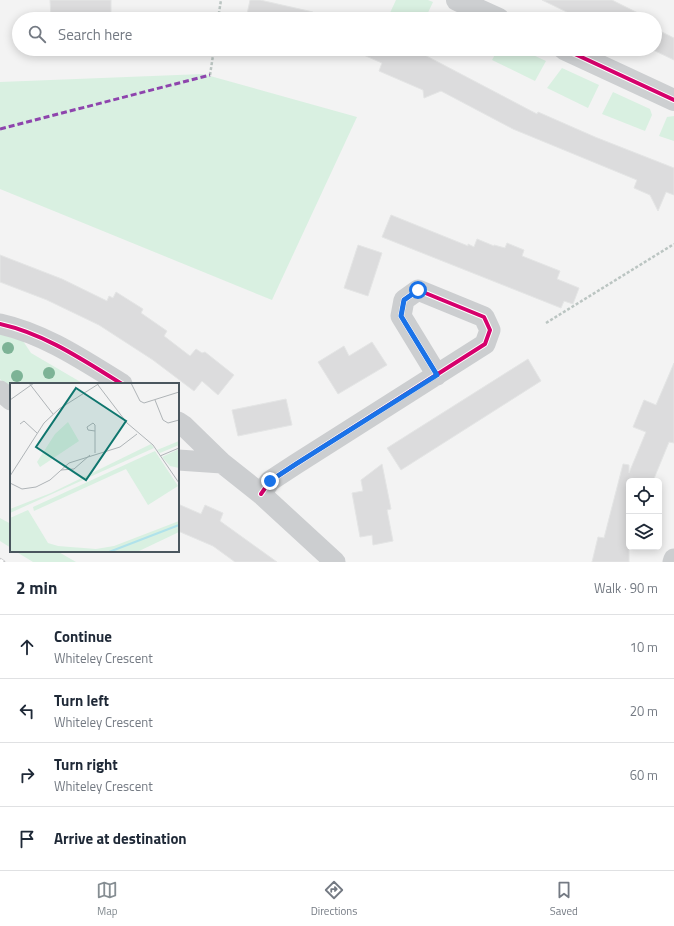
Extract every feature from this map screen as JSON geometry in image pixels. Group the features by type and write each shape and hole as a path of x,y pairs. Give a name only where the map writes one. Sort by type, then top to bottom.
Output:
{"street":[{"path":"456,0 483,12"},
{"path":"579,56 674,100"},
{"path":"0,324 11,326 53,342 120,383"},
{"path":"261,494 270,481 437,375"},
{"path":"0,391 10,399"},
{"path":"179,423 222,463 261,494 335,562"},
{"path":"179,460 222,463"}],"path":[{"path":"219,12 221,0"},
{"path":"210,75 213,56"},
{"path":"546,323 674,244"}],"green space":[{"path":"396,0 428,0 433,2 428,12 390,12"},
{"path":"494,56 535,56 546,61 535,81 492,60"},
{"path":"562,68 599,85 588,108 547,88"},
{"path":"203,74 357,117 272,300 0,189 0,82"},
{"path":"613,92 650,109 652,115 645,131 602,114"},
{"path":"674,116 674,141 659,136 667,117"},
{"path":"0,334 23,341 31,353 82,383 10,383 10,389 0,379"},
{"path":"0,518 10,523 10,547 0,541"},
{"path":"17,552 59,552 76,562 33,562"}],"building":[{"path":"50,0 111,0 111,12 51,12"},
{"path":"250,0 260,0 313,12 247,12"},
{"path":"542,0 612,0 636,12 567,12"},
{"path":"662,32 674,38 674,60 662,54"},
{"path":"366,56 427,56 537,114 538,112 595,137 674,168 674,195 666,192 658,211 650,195 634,188 637,180 513,129 441,91 424,98 423,90 379,71 382,63"},
{"path":"391,215 468,246 468,244 474,247 477,239 494,246 505,248 507,243 524,250 522,256 560,271 557,279 579,288 573,304 564,301 561,308 382,237"},
{"path":"358,245 382,253 368,296 344,288"},
{"path":"0,255 62,279 107,301 109,296 113,298 116,292 143,309 141,313 167,331 164,336 190,356 196,349 202,353 205,352 234,375 218,395 202,381 194,391 153,360 99,325 47,300 0,282"},
{"path":"372,342 387,365 338,394 318,362 344,346 349,356"},
{"path":"528,359 541,381 401,470 387,448"},
{"path":"674,363 674,443 669,442 654,478 626,478 626,550 629,550 629,562 592,562 598,537 604,538 623,464 629,465 629,473 646,432 633,427 644,400 656,405"},
{"path":"286,399 292,425 238,436 232,410"},
{"path":"382,464 391,509 387,510 393,541 373,545 372,535 360,537 352,493 363,491 361,480"},
{"path":"179,504 201,514 205,505 223,513 220,521 277,562 235,562 213,546 179,531"}],"marked path":[{"path":"0,129 210,75"}],"cycle path":[{"path":"579,56 674,100"},
{"path":"261,494 270,481 296,464 485,344 490,330 484,317 418,290 404,300 401,316 437,375"},
{"path":"0,324 17,328 48,341 78,357 120,383"}],"route":[{"path":"270,481 437,375 401,316 404,300 418,290"}]}
